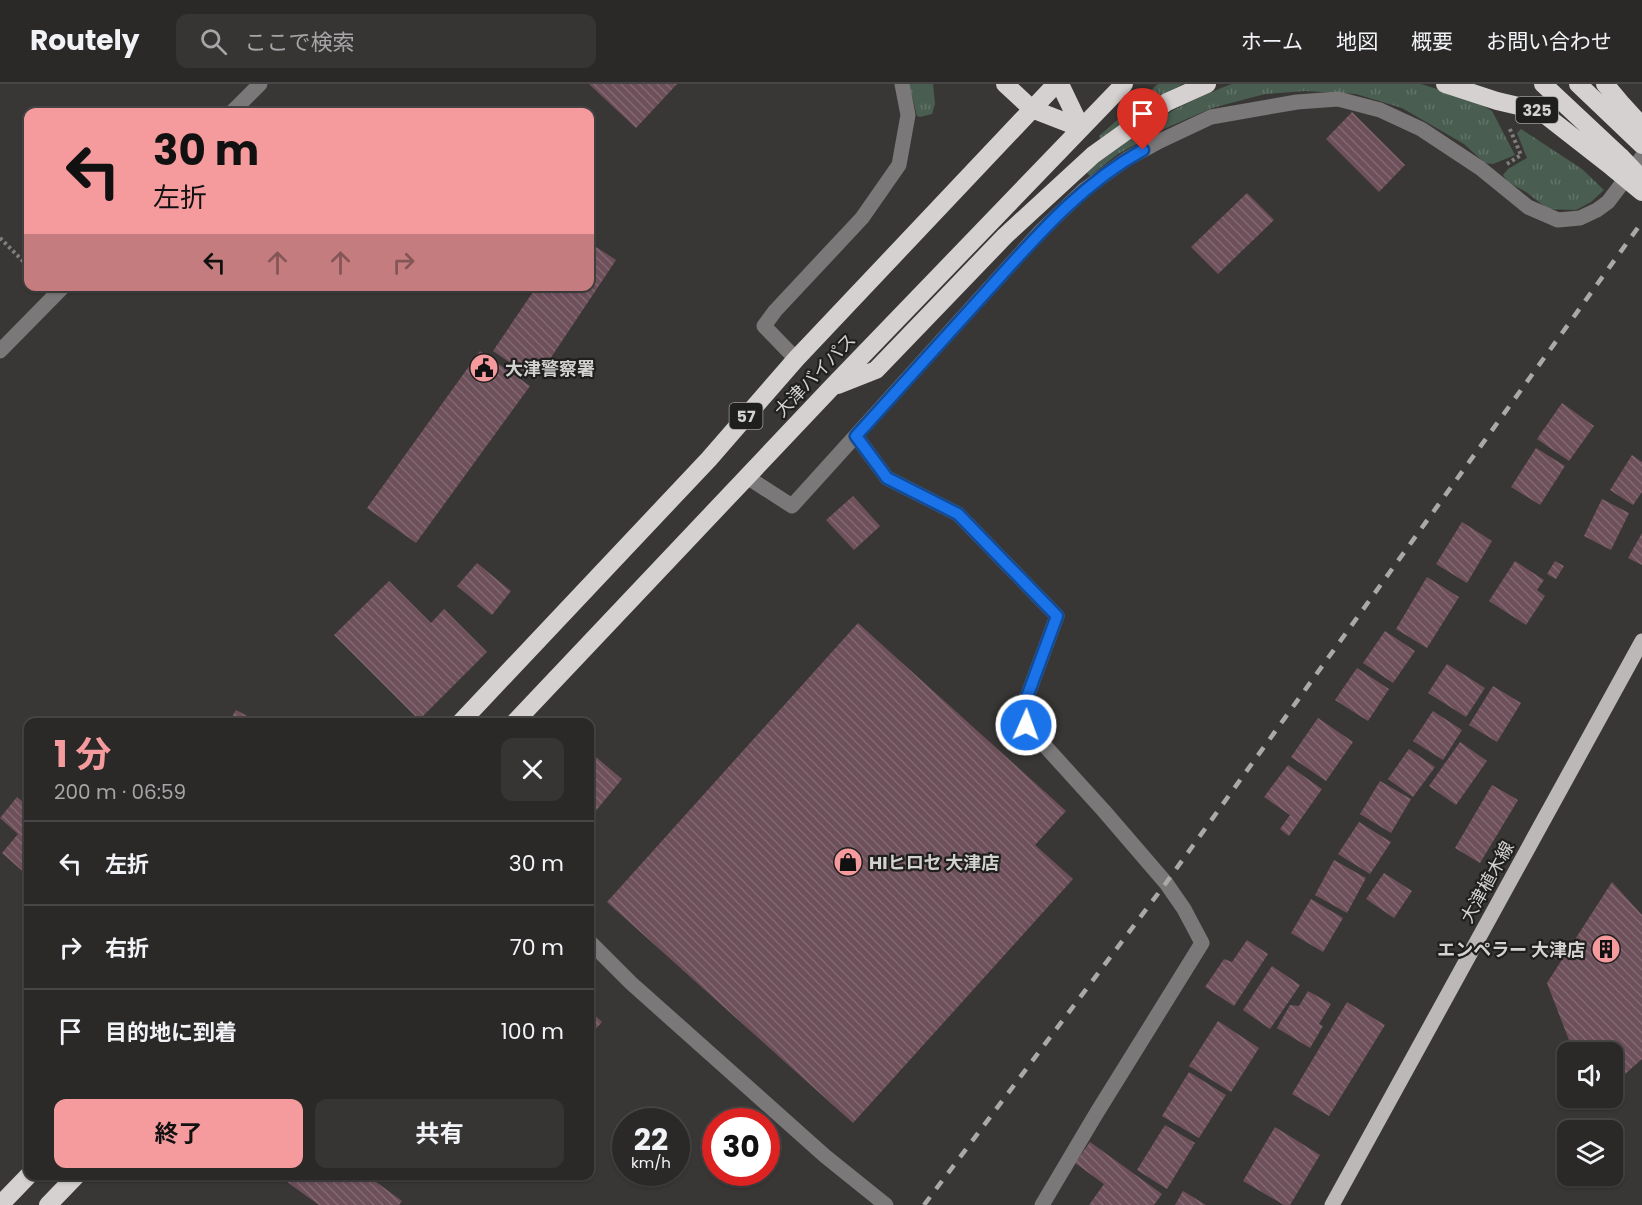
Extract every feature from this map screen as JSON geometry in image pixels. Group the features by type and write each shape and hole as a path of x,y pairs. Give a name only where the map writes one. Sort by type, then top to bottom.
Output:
{"highway":[{"path":"1005,84 1032,109 1081,128"},
{"name":"大津バイパス","path":"465,718 709,459 796,359 1058,84"},
{"name":"57","path":"1058,84 1081,128"},
{"name":"大津バイパス","path":"519,718 831,388 1124,84"},
{"path":"831,388 876,370 1005,236 1093,155 1167,102 1207,84"},
{"name":"325","path":"1445,84 1497,101 1540,111 1642,179"},
{"name":"325","path":"1544,84 1642,192"},
{"name":"325","path":"1578,84 1641,142"},
{"path":"1605,84 1641,142"},
{"path":"0,1205 24,1180"},
{"path":"48,1205 72,1180"}],"main road":[{"name":"大津植木線","path":"1332,1205 1642,641"}],"street":[{"path":"236,108 260,84"},
{"path":"796,359 764,327 775,311 862,218 899,165 908,115 902,84"},
{"path":"747,477 792,506 1040,232 1085,189 1127,159 1211,117 1297,102 1338,99 1380,110 1421,129 1480,168 1528,207 1558,220 1580,218 1608,202 1641,142"},
{"path":"0,351 59,291"},
{"path":"856,436 887,478 958,514 1057,616 1024,705 1026,725 1166,883 1184,909 1202,943 1042,1205"},
{"path":"594,946 631,983 825,1156 886,1205"}],"path":[{"path":"1490,176 1521,155 1509,130 1508,120"},
{"path":"0,238 24,262"}],"green space":[{"path":"909,84 933,84 935,104 932,114 917,116"},
{"path":"1158,84 1183,84 1162,95 1100,139 1099,136"},
{"path":"1232,84 1421,84 1475,101 1492,111 1515,155 1493,164 1485,163 1464,144 1402,108 1356,94 1305,91 1265,94 1212,108 1166,128 1118,154 1090,176 1086,172 1137,132 1173,110"},
{"path":"1521,129 1582,169 1604,190 1591,202 1576,210 1548,209 1508,182 1503,175 1508,169 1527,158 1517,133"}],"building":[{"path":"589,84 677,84 636,128"},
{"path":"1352,112 1405,165 1379,192 1326,139"},
{"path":"1247,193 1274,220 1218,274 1191,247"},
{"path":"594,246 616,260 536,380 493,351 534,291 594,291"},
{"path":"480,351 530,386 416,543 367,508"},
{"path":"1562,403 1594,426 1569,461 1537,439"},
{"path":"1536,448 1565,466 1540,505 1511,487"},
{"path":"1632,455 1642,462 1642,492 1633,505 1610,490"},
{"path":"853,496 880,526 854,550 826,520"},
{"path":"1602,499 1629,513 1611,550 1584,536"},
{"path":"1462,522 1492,541 1467,583 1436,564"},
{"path":"1642,533 1642,565 1628,558"},
{"path":"1515,561 1544,580 1537,590 1545,596 1526,625 1489,601"},
{"path":"1555,561 1564,566 1556,579 1547,574"},
{"path":"477,563 511,591 492,615 457,586"},
{"path":"1427,577 1459,597 1427,648 1396,629"},
{"path":"389,581 431,623 444,609 487,652 421,718 417,718 334,635"},
{"name":"HIヒロセ 大津店","path":"858,623 1066,811 1035,845 1073,879 853,1123 607,902"},
{"path":"1385,631 1415,651 1393,683 1363,663"},
{"path":"1447,664 1485,688 1466,717 1428,693"},
{"path":"1357,668 1389,689 1368,721 1335,700"},
{"path":"1493,686 1521,703 1497,742 1469,725"},
{"path":"236,710 251,718 231,718"},
{"path":"1433,711 1462,730 1443,760 1413,741"},
{"path":"1318,718 1353,742 1326,781 1291,757"},
{"path":"1460,742 1487,761 1456,805 1429,786"},
{"path":"1409,749 1435,767 1413,797 1388,779"},
{"path":"594,755 622,779 594,813"},
{"path":"1288,765 1322,789 1289,836 1280,829 1290,815 1264,797"},
{"path":"1380,781 1411,799 1391,833 1360,814"},
{"path":"1492,785 1518,800 1480,863 1455,848"},
{"path":"17,797 24,803 24,872 2,853 18,834 0,818"},
{"path":"1359,822 1391,842 1370,874 1338,854"},
{"path":"1334,860 1366,878 1347,913 1315,895"},
{"path":"1384,873 1412,891 1394,918 1366,899"},
{"name":"エンペラー 大津店","path":"1612,882 1642,915 1642,1059 1624,1075 1623,1042 1570,1042 1547,983"},
{"path":"1311,899 1343,918 1323,952 1291,933"},
{"path":"1247,940 1268,954 1234,1006 1205,987 1224,959 1232,962"},
{"path":"1272,966 1300,985 1270,1029 1243,1010"},
{"path":"1308,991 1331,1004 1319,1024 1323,1026 1310,1048 1277,1028 1290,1005 1299,1006"},
{"path":"1347,1002 1385,1025 1329,1116 1292,1094"},
{"path":"594,1015 602,1022 594,1031"},
{"path":"1218,1021 1259,1048 1231,1092 1189,1066"},
{"path":"1189,1072 1226,1095 1199,1138 1162,1116"},
{"path":"1165,1125 1195,1143 1167,1189 1137,1170"},
{"path":"1275,1127 1320,1155 1290,1205 1284,1205 1243,1181"},
{"path":"1090,1142 1162,1194 1154,1205 1089,1205 1104,1184 1075,1163"},
{"path":"285,1180 373,1180 402,1201 399,1205 319,1205"},
{"path":"1183,1191 1206,1205 1175,1205"}],"railway":[{"path":"924,1205 1166,883 1642,222"}],"place":[{"name":"大津警察署","path":"484,368"},
{"name":"HIヒロセ 大津店","path":"848,862"},
{"name":"エンペラー 大津店","path":"1606,949"}],"route":[{"path":"1026,725 1024,705 1057,616 958,514 887,478 856,436 1040,232 1085,189 1143,150"}]}
